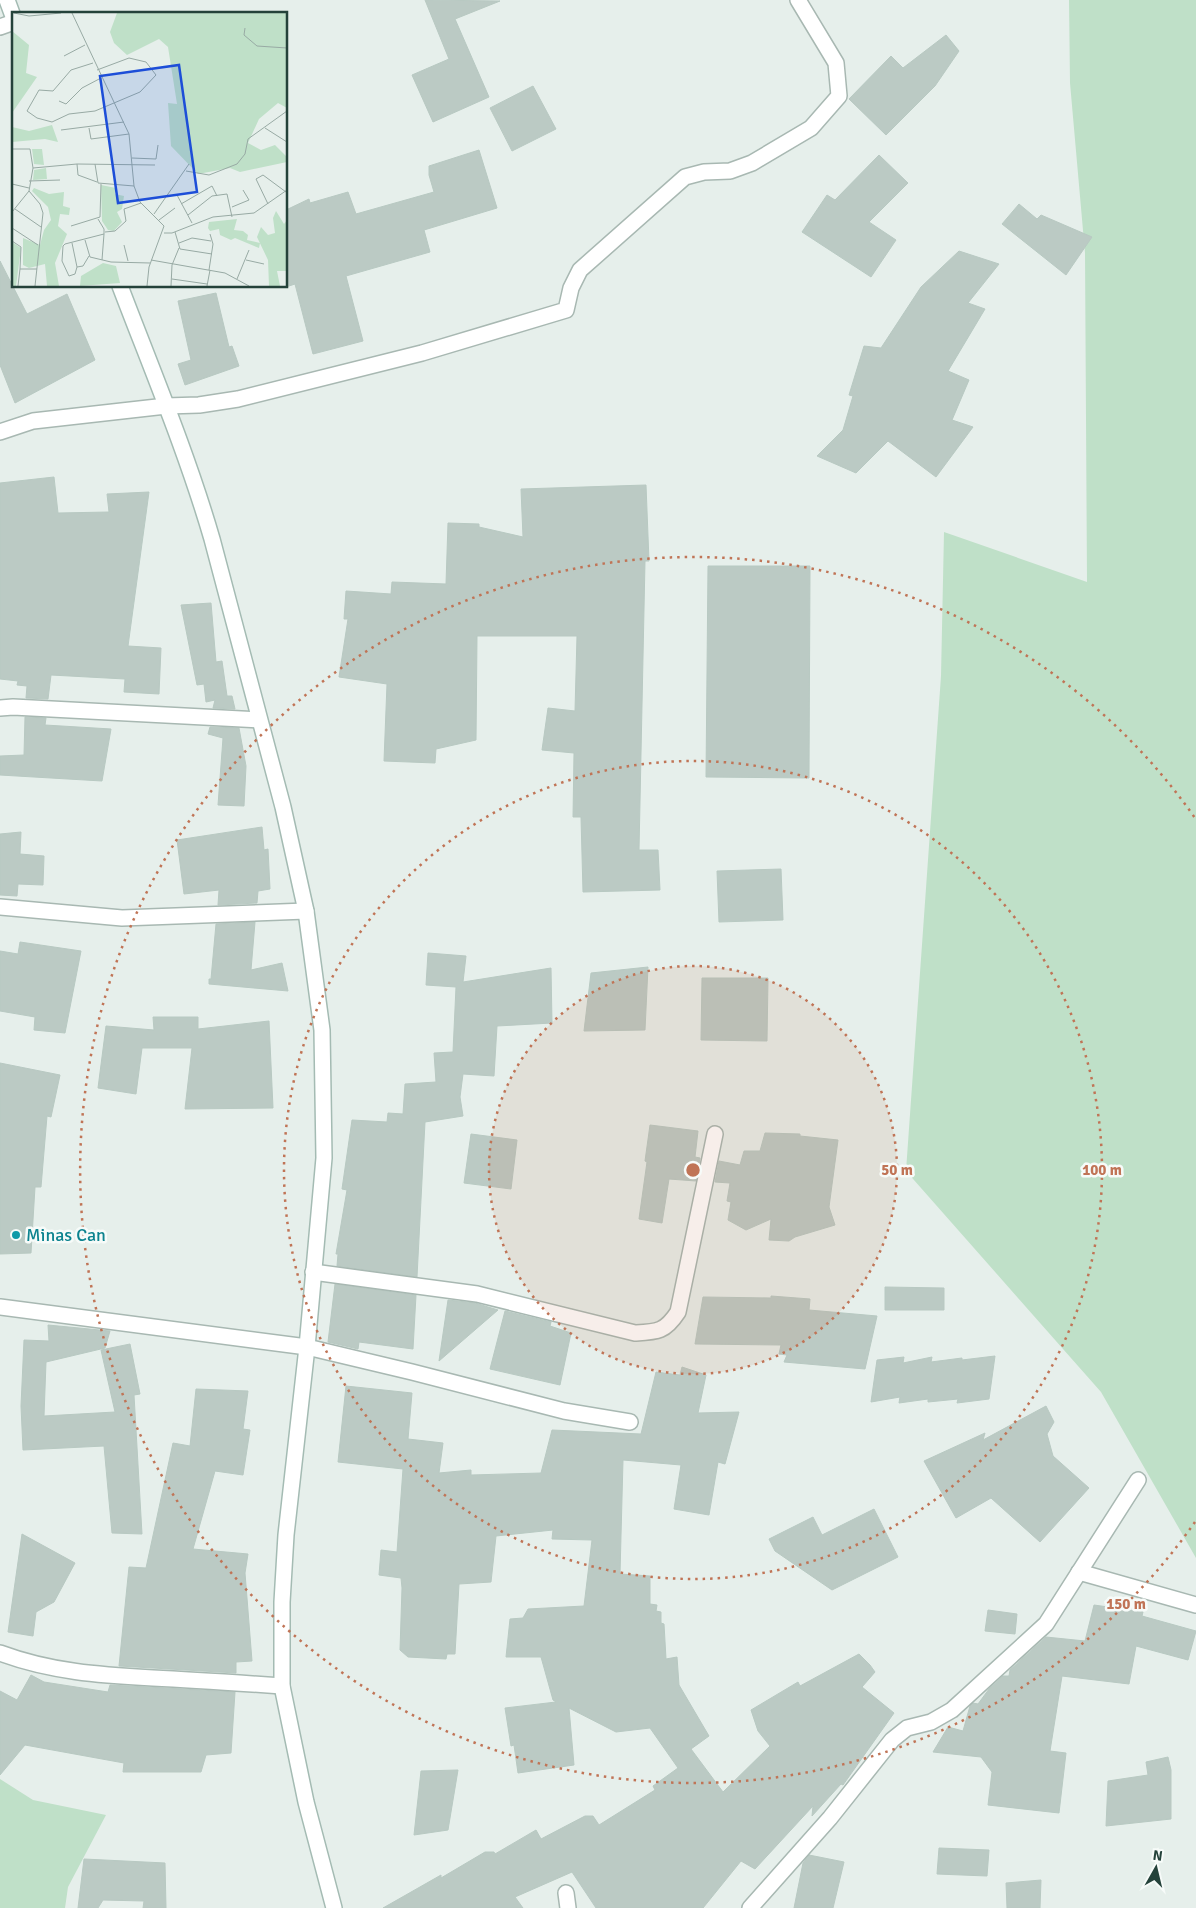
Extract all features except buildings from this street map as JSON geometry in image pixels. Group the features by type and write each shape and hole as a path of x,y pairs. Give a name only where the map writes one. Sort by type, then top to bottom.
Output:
{"street":[{"path":"7,0 12,14"},
{"path":"0,432 33,421 166,406 199,405 238,399 422,353 566,310 571,288 580,270 685,177 704,172 730,171 752,163 811,128 839,96 836,63 798,0"},
{"path":"0,27 12,21"},
{"path":"121,288 203,507 284,807 306,911 322,1030 324,1158 312,1272 307,1347 286,1535 282,1602 282,1686 306,1802 334,1908"},
{"path":"0,708 13,707 260,720"},
{"path":"0,907 122,918 306,911"},
{"path":"312,1272 477,1294 635,1332 656,1332 670,1325 678,1312 715,1134"},
{"path":"0,1307 307,1347 564,1411 630,1422"},
{"path":"750,1908 830,1818 892,1740 907,1728 931,1722 952,1710 1046,1624 1138,1480"},
{"path":"1079,1572 1196,1605"},
{"path":"0,1653 24,1662 56,1670 100,1675 282,1686"},
{"path":"566,1892 568,1908"}],"green space":[{"path":"1069,0 1196,0 1196,1558 1101,1392 906,1171 941,676 944,532 1087,582 1085,253 1070,83"},
{"path":"0,1779 33,1800 106,1815 68,1887 65,1908 0,1908"}],"place":[{"name":"Minas Can","path":"16,1235"}]}
